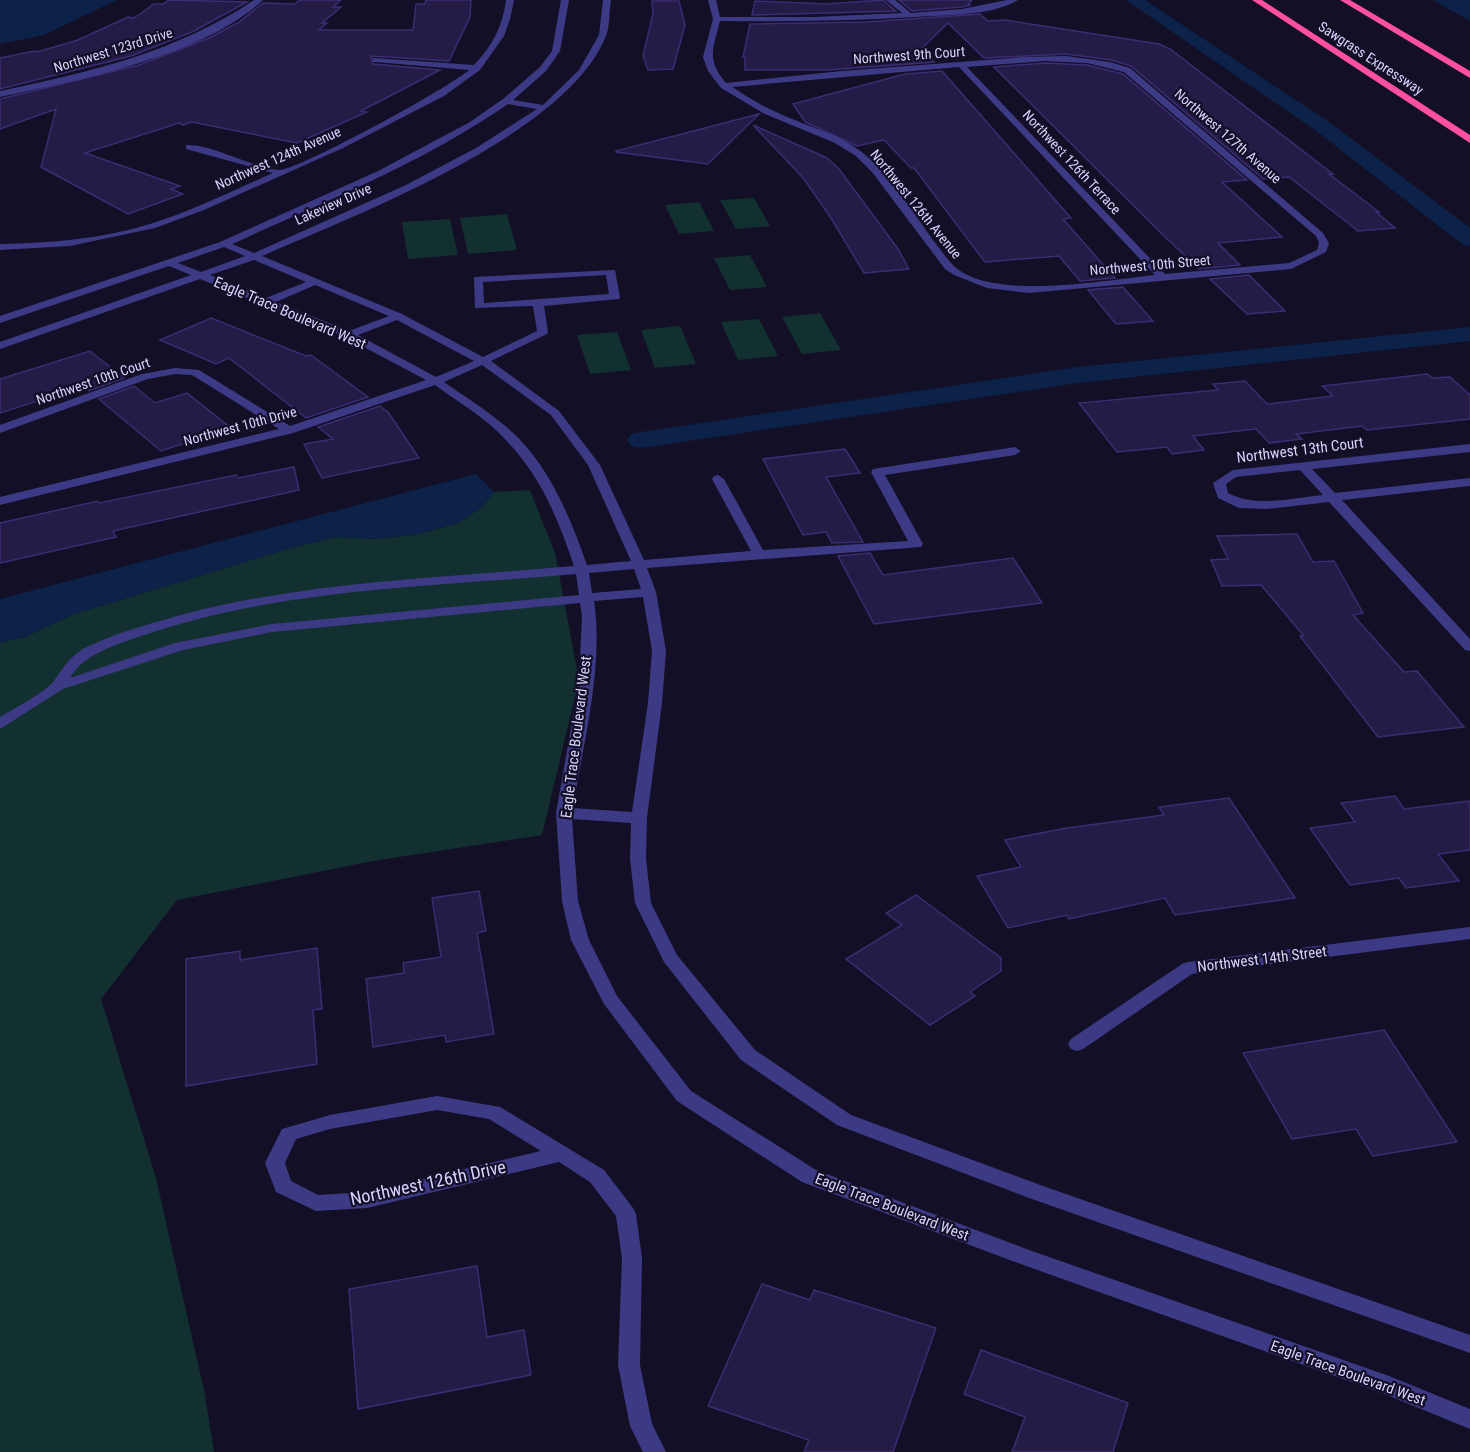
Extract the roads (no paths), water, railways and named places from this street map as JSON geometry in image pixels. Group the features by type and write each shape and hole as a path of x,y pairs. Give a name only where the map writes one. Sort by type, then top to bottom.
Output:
{"highway":[{"name":"Sawgrass Expressway","path":"1256,0 1470,140"},
{"path":"1344,0 1470,75"}],"street":[{"name":"Northwest 123rd Drive","path":"0,93 59,82 133,62 175,47 234,20 259,0"},
{"name":"Northwest 124th Avenue","path":"0,247 33,247 92,240 142,229 281,173 372,131 455,87 477,68 499,42 509,14 510,0"},
{"name":"Lakeview Drive","path":"0,320 224,244 381,173 473,124 506,101 543,69 556,51 565,0"},
{"name":"Lakeview Drive","path":"0,346 252,256 449,167 545,108 582,71 603,35 607,0"},
{"name":"Northwest 126th Avenue","path":"712,0 717,19 707,57 712,71 724,86 768,112 813,130 859,154 875,170 949,267 962,277 978,283"},
{"path":"890,0 909,15"},
{"path":"717,19 813,21 909,15 970,11 994,7 1014,0"},
{"name":"Northwest 9th Court","path":"724,86 836,73 1057,58 1096,62"},
{"path":"376,60 477,68"},
{"name":"Northwest 127th Avenue","path":"1096,62 1127,70 1320,235 1324,243 1321,252"},
{"name":"Northwest 126th Terrace","path":"961,65 1163,278"},
{"path":"506,101 545,108"},
{"path":"189,147 281,173"},
{"path":"224,244 398,316 483,361 555,413 594,465 639,564 649,592 659,651 656,703 639,818 638,859 643,903 670,958 748,1055 844,1120 1036,1192 1470,1344"},
{"name":"Northwest 10th Street","path":"978,283 1029,290 1163,278 1291,266 1321,252"},
{"name":"Eagle Trace Boulevard West","path":"170,263 349,335 436,381 501,428 540,472 566,524 582,568 589,616 585,683 564,813 570,902 580,940 610,999 684,1096 809,1176 1033,1260 1389,1386 1470,1419"},
{"path":"611,272 615,297 538,303 479,306 478,279 611,272"},
{"path":"266,302 314,282"},
{"name":"Northwest 10th Drive","path":"0,501 289,430 436,381 528,341 543,332 538,303"},
{"path":"349,335 398,316"},
{"name":"Northwest 10th Court","path":"0,429 146,376 175,371 195,372 289,430"},
{"name":"Northwest 13th Court","path":"1470,448 1233,474 1219,483 1222,495 1239,504 1267,505 1470,482"},
{"path":"58,686 73,663 105,644 157,625 207,611 311,593 582,568 916,544 877,472 1015,451"},
{"path":"1303,466 1470,647"},
{"path":"718,479 759,554"},
{"path":"0,724 58,686 180,645 272,628 649,592"},
{"path":"564,813 639,818"},
{"name":"Northwest 14th Street","path":"1077,1044 1188,968 1470,933"},
{"name":"Northwest 126th Drive","path":"561,1154 367,1200 316,1203 283,1186 275,1163 289,1134 330,1122 436,1103 493,1112 597,1176 626,1214 632,1258 629,1365 641,1426 655,1452"}],"water":[{"path":"0,0 117,0 44,35 0,44"},
{"path":"1433,0 1470,0 1470,21"},
{"path":"476,474 494,492 481,508 458,523 418,534 379,539 336,537 291,548 74,614 27,636 0,643 0,599"}],"waterway":[{"path":"1134,0 1322,126 1470,239"},
{"path":"641,440 1078,375 1470,334"}]}
